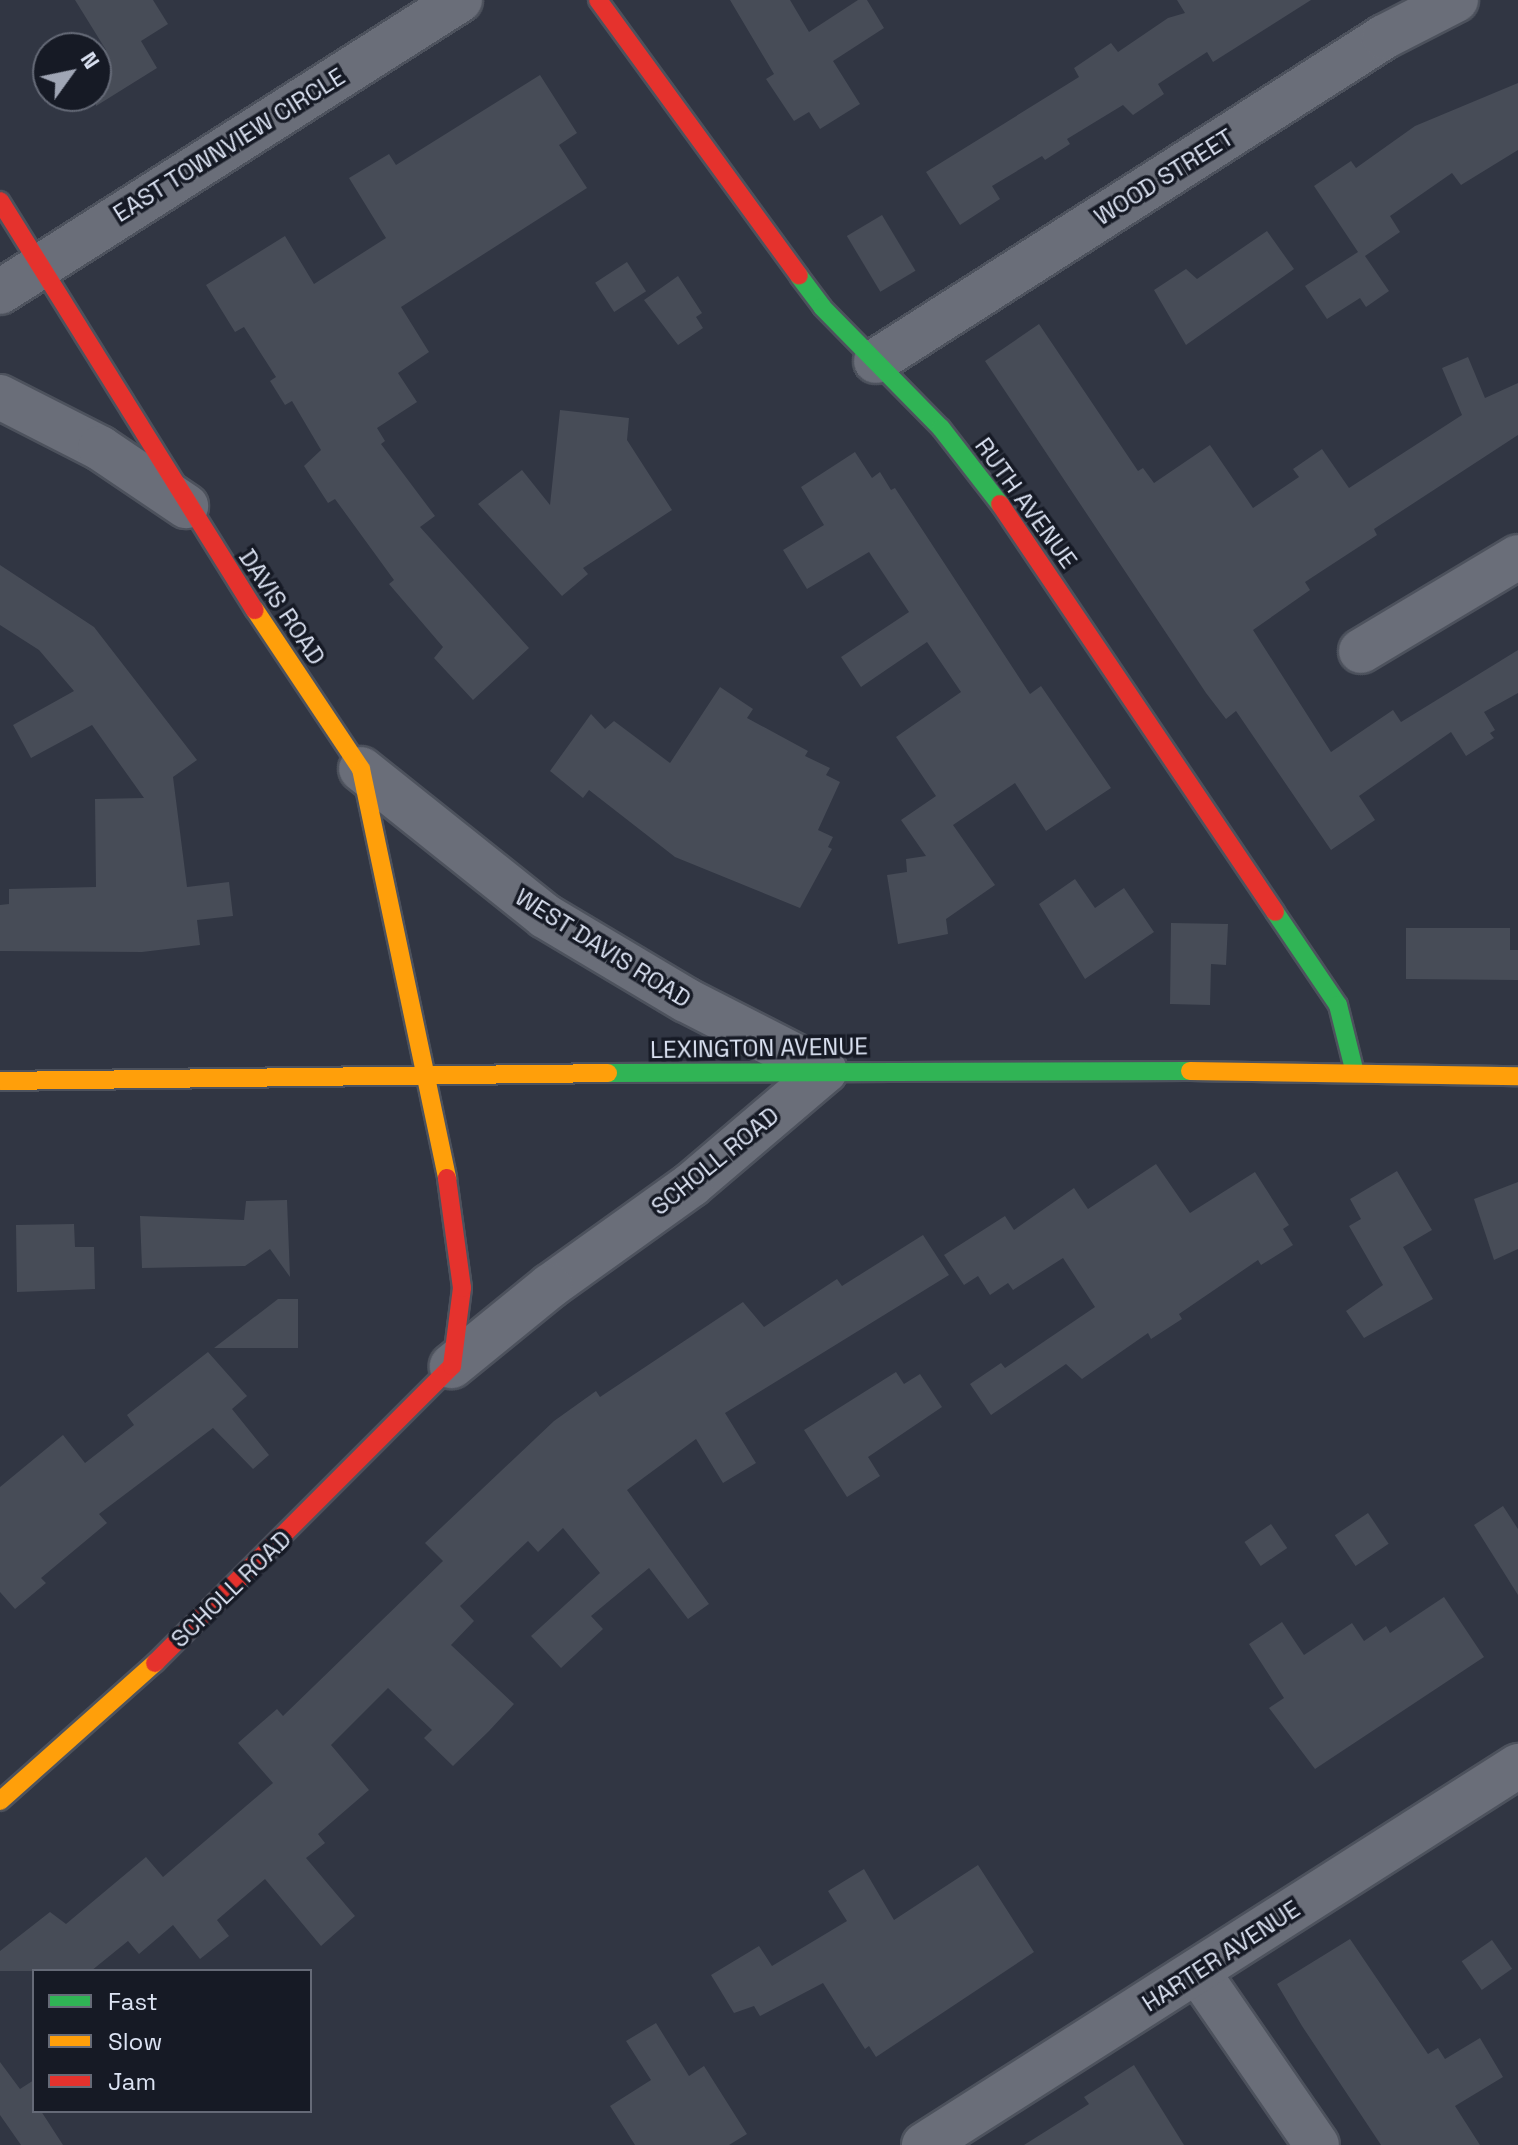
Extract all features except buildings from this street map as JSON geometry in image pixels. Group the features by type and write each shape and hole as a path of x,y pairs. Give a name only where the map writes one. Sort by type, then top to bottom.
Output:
{"street":[{"name":"EAST TOWNVIEW CIRCLE","path":"0,292 460,0"},
{"name":"RUTH AVENUE","path":"598,0 754,221 822,307 941,428 996,498 1338,1005 1355,1073"},
{"name":"WOOD STREET","path":"876,361 1384,37 1456,0"},
{"name":"DAVIS ROAD","path":"0,201 186,506 361,769 428,1077"},
{"path":"0,397 100,448 186,506"},
{"path":"1361,651 1518,557"},
{"name":"WEST DAVIS ROAD","path":"361,769 545,916 686,1000 825,1071"},
{"name":"LEXINGTON AVENUE","path":"0,1081 1010,1068 1518,1076"},
{"name":"SCHOLL ROAD","path":"0,1801 164,1655 452,1366 550,1286 691,1185 825,1071"},
{"path":"428,1077 459,1240 462,1288 452,1366"},
{"name":"HARTER AVENUE","path":"924,2145 1518,1766"},
{"path":"1197,1971 1317,2145"}],"traffic: fast":[{"path":"799,276 822,307 941,428 1000,504"},
{"path":"1275,912 1338,1005 1355,1073"},
{"path":"608,1073 1190,1071"}],"traffic: slow":[{"path":"255,610 361,769 447,1178"},
{"path":"1190,1071 1518,1076"},
{"path":"0,1081 608,1073"},
{"path":"0,1801 155,1663"}],"traffic: jam":[{"path":"598,0 799,276"},
{"path":"0,201 255,610"},
{"path":"1000,504 1275,912"},
{"path":"155,1663 452,1366 462,1288 447,1178"}]}
